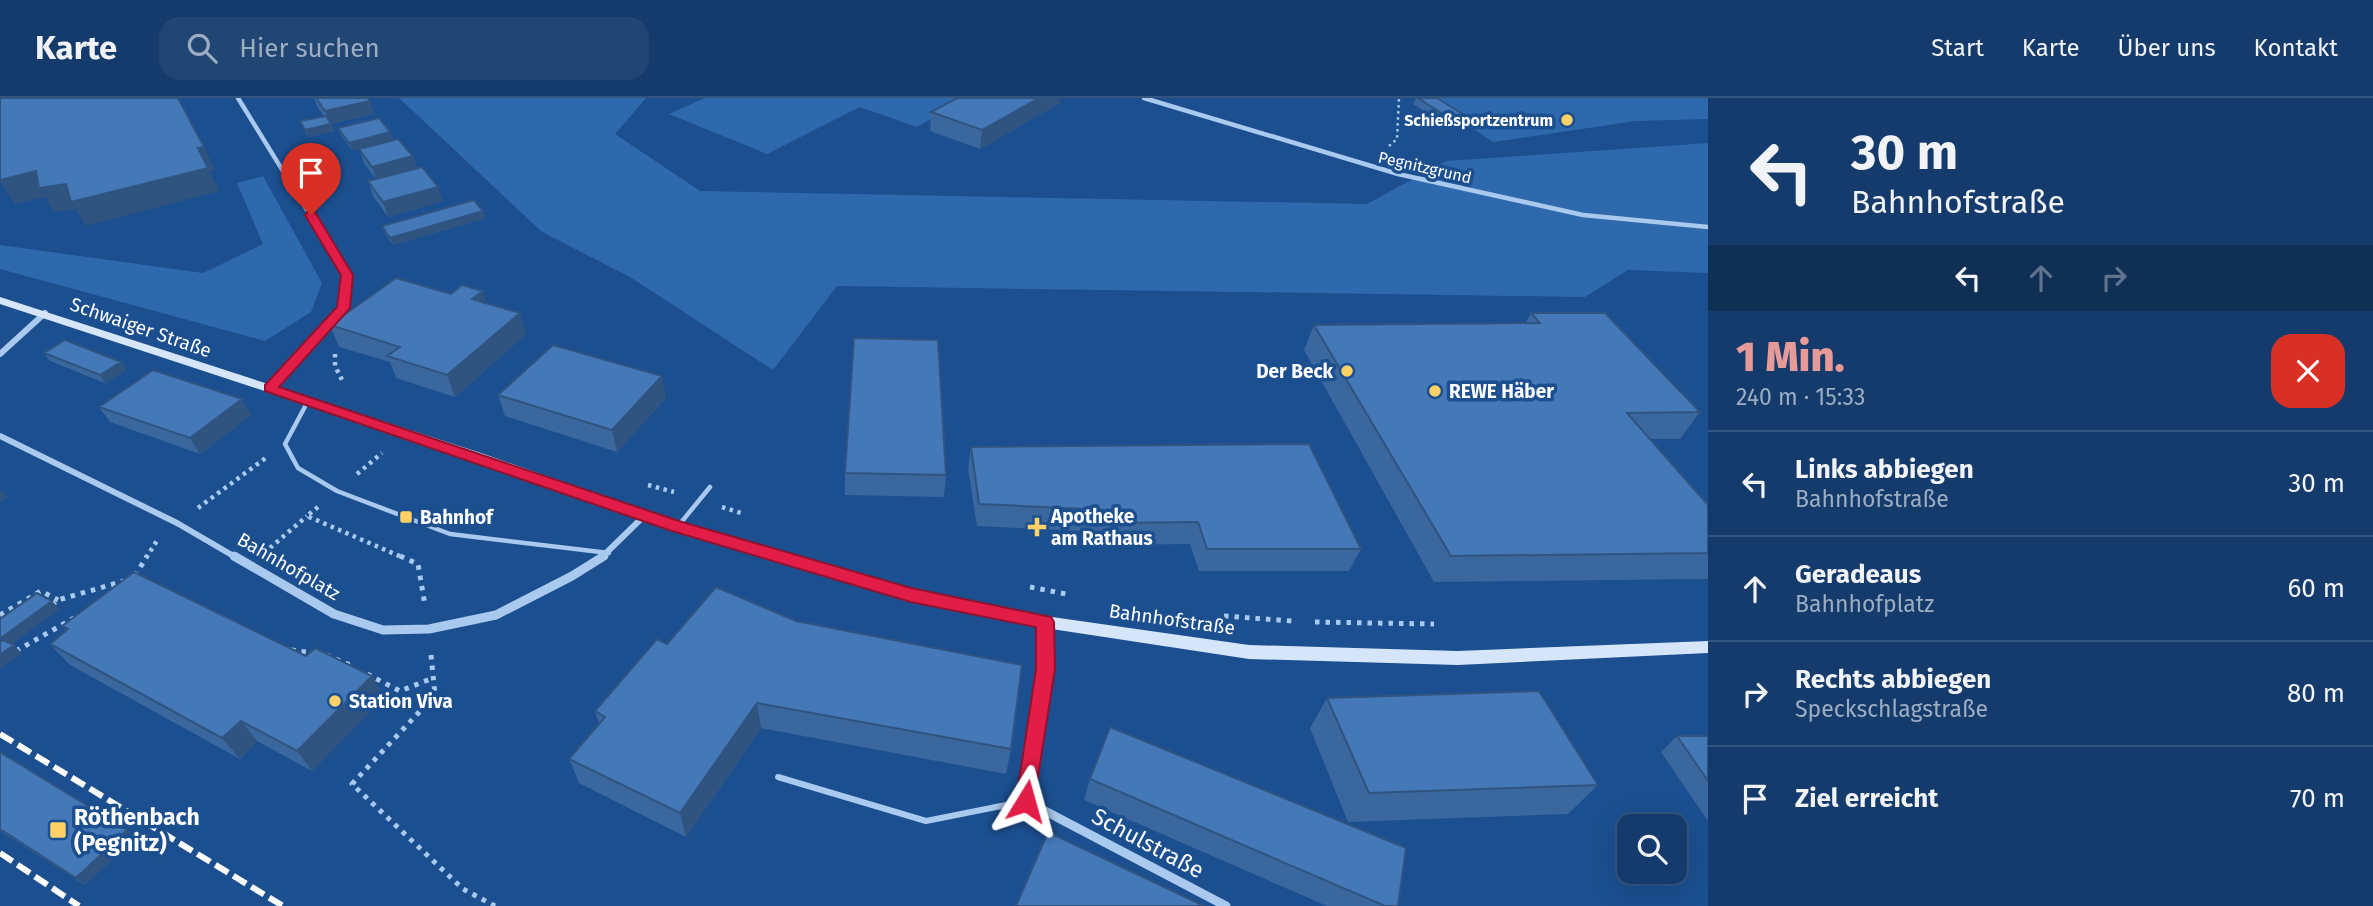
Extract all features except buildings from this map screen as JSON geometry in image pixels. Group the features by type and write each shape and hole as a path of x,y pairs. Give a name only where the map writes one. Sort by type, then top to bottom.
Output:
{"main road":[{"name":"Schwaiger Straße","path":"0,300 270,388"},
{"path":"270,388 644,516"},
{"name":"Bahnhofstraße","path":"644,516 911,595 1045,622 1249,652 1458,658 1708,647"}],"street":[{"path":"238,98 347,275 343,308 270,388"},
{"name":"Pegnitzgrund","path":"1144,98 1365,166 1583,215 1708,227"},
{"path":"0,354 45,313"},
{"name":"Bahnhofplatz","path":"0,436 177,523 334,614 383,631 429,629 496,615 572,576 609,553 644,516"},
{"path":"1026,801 1045,669 1045,622"},
{"name":"Schulstraße","path":"1026,801 1226,906"}],"lane":[{"path":"308,401 285,444 298,468 337,491 450,534 609,553"},
{"path":"678,527 710,487"},
{"path":"778,776 926,821 1026,801"}],"path":[{"path":"1365,166 1397,139 1399,98"},
{"path":"634,481 752,516"},
{"path":"250,565 307,516"},
{"path":"335,528 341,523"},
{"path":"133,578 143,582"},
{"path":"1022,586 1073,595"},
{"path":"0,615 41,591 58,600 52,605"},
{"path":"16,651 86,612"},
{"path":"1218,616 1290,621 1434,624"},
{"path":"429,629 435,695 352,784 463,889 495,906"},
{"path":"287,650 332,656 400,691 433,678"}],"shaded area":[{"path":"399,98 646,98 615,134 700,191 1367,204 1446,161 1708,143 1708,273 1628,270 1585,297 837,286 773,370 630,277 542,232"},
{"path":"705,98 969,98 917,127 860,107 767,154 669,114"},
{"name":"Schießsportzentrum","path":"1428,98 1708,98 1708,119 1636,121 1493,142"},
{"path":"263,176 322,283 311,312 265,341 0,269 0,245 203,273 263,244 237,183"}],"railway":[{"path":"0,734 283,906"},
{"path":"0,853 79,906"}],"place":[{"name":"Schießsportzentrum","path":"1567,120"},
{"name":"Der Beck","path":"1347,371"},
{"name":"REWE Häber","path":"1435,391"},
{"name":"Bahnhof","path":"406,517"},
{"name":"Apotheke am Rathaus","path":"1037,527"},
{"name":"Station Viva","path":"335,701"},
{"name":"Röthenbach (Pegnitz)","path":"58,830"}],"route":[{"path":"311,215 347,275 343,308 270,388 678,527 911,595 1045,622 1045,669 1026,801"}]}
